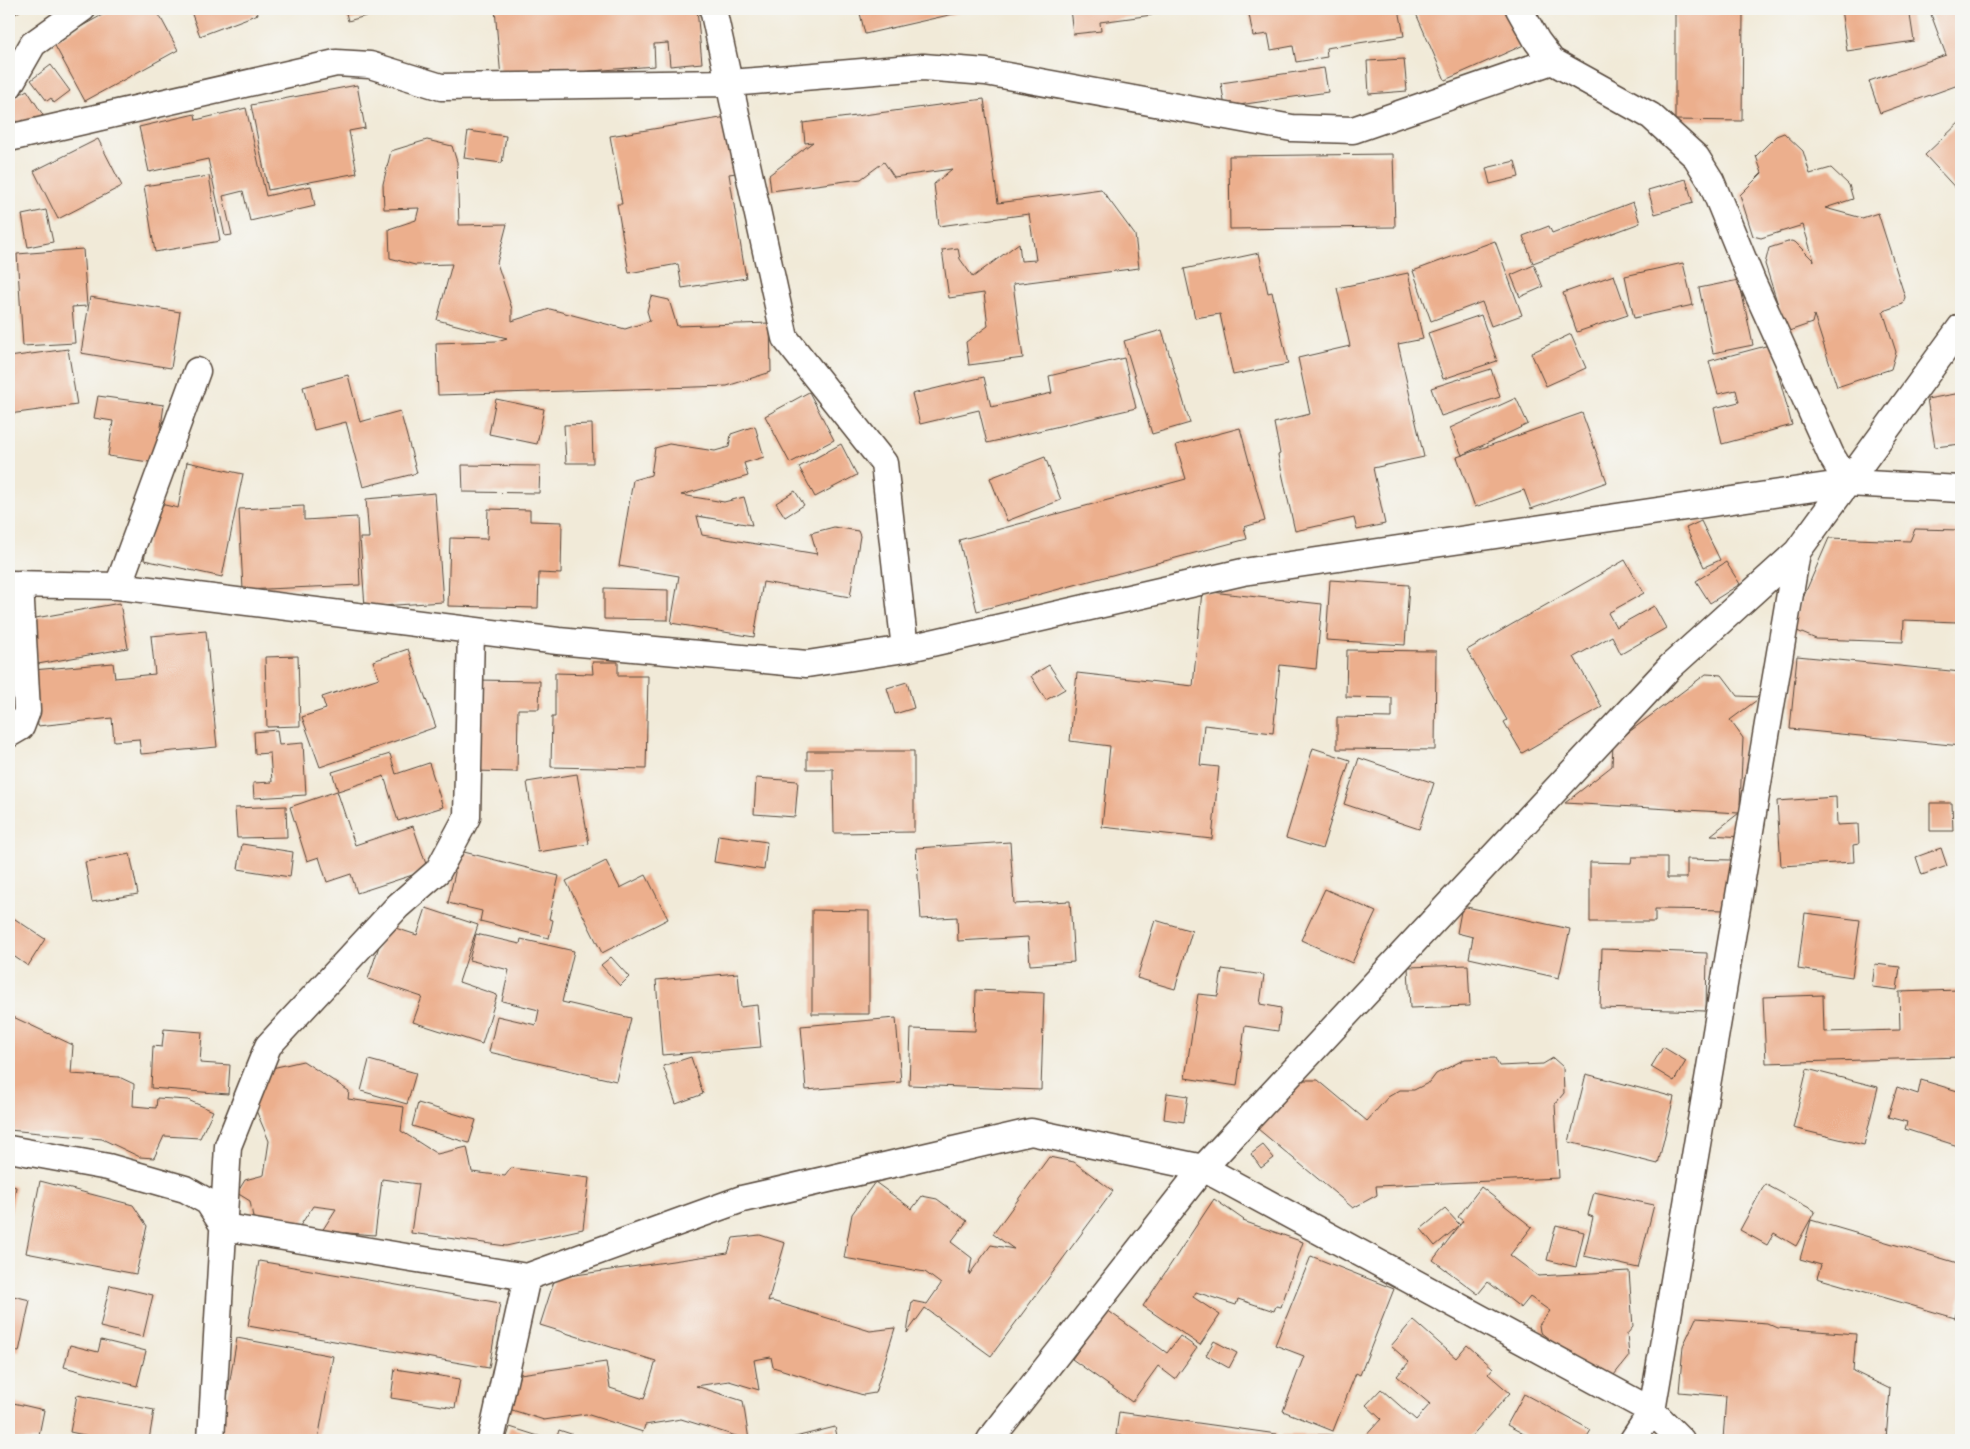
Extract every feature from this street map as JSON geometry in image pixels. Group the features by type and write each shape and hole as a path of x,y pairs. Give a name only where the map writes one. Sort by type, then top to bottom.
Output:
{"street":[{"path":"9,86 33,44 82,9"},
{"path":"714,9 785,338 884,463 905,649"},
{"path":"1519,9 1537,41 1552,61 1651,116 1696,157 1711,181 1764,307 1831,455 1848,483"},
{"path":"9,138 336,63 370,65 441,87 730,83 923,67 986,72 1292,128 1353,130 1552,61"},
{"path":"990,1440 1203,1168 1670,667 1797,552 1961,327"},
{"path":"118,586 197,371"},
{"path":"9,734 21,728 27,712 14,584 118,586 558,641 807,664 905,649 1243,572 1848,483 1961,489"},
{"path":"1633,1440 1652,1411 1797,552"},
{"path":"211,1440 228,1146 268,1046 398,906 438,871 467,817 471,631"},
{"path":"9,1149 108,1167 185,1189 208,1202 224,1227 527,1277 742,1199 1031,1132 1203,1168 1652,1411 1681,1440"},
{"path":"492,1440 527,1277"}],"building":[{"path":"9,9 23,9 9,18"},
{"path":"113,9 156,9 178,50 85,101 53,42"},
{"path":"190,9 256,9 258,14 200,36"},
{"path":"345,9 379,9 380,12 348,21"},
{"path":"381,9 403,9 382,15"},
{"path":"495,9 697,9 702,63 670,66 668,43 654,44 655,66 501,78"},
{"path":"859,9 971,9 971,10 865,34"},
{"path":"1070,9 1151,9 1152,15 1100,22 1101,31 1073,34"},
{"path":"1248,9 1399,9 1404,36 1326,48 1327,57 1296,62 1293,46 1271,50 1268,34 1253,36"},
{"path":"1414,9 1510,9 1526,44 1445,80"},
{"path":"1523,9 1556,9 1556,10 1525,16"},
{"path":"1841,9 1909,9 1914,41 1847,51"},
{"path":"1929,9 1961,9 1961,84 1880,113 1869,81 1946,55"},
{"path":"1675,13 1743,13 1742,121 1675,120"},
{"path":"1404,59 1407,91 1369,94 1367,61"},
{"path":"51,65 70,91 54,103 51,98 47,101 31,80"},
{"path":"1324,68 1328,92 1225,107 1221,83"},
{"path":"357,85 365,128 349,131 357,173 268,190 251,105"},
{"path":"27,90 43,115 20,129 9,110 9,101"},
{"path":"984,99 998,203 1101,189 1135,235 1139,268 1013,284 1023,358 969,365 966,342 988,326 984,293 949,298 942,250 958,248 960,259 973,277 1019,243 1021,261 1036,260 1029,214 939,226 934,184 952,169 894,177 884,162 861,179 771,191 769,175 813,142 805,143 803,123"},
{"path":"246,108 266,196 311,186 315,206 250,221 243,191 223,196 232,235 225,236 208,159 149,172 139,127 195,114 196,120"},
{"path":"733,116 743,172 729,174 746,278 682,288 678,264 629,273 617,204 622,204 610,136"},
{"path":"1961,121 1961,194 1925,155"},
{"path":"468,131 506,136 502,163 464,158"},
{"path":"1784,133 1803,151 1810,174 1831,168 1849,185 1853,199 1825,208 1862,218 1878,213 1905,297 1903,304 1883,311 1896,352 1891,369 1837,387 1814,315 1812,323 1789,331 1786,330 1765,264 1769,248 1791,241 1795,242 1814,261 1803,225 1761,238 1753,236 1740,195 1762,173 1756,156 1776,136"},
{"path":"98,139 122,186 58,219 34,171"},
{"path":"427,140 452,146 457,162 459,225 507,224 497,263 512,309 512,321 550,309 625,329 650,321 647,311 651,296 669,300 677,326 770,323 771,372 727,386 438,395 436,343 497,341 507,338 437,320 452,264 415,265 390,258 389,229 416,220 419,208 384,209 383,184 391,151"},
{"path":"1393,154 1395,227 1230,229 1229,156"},
{"path":"1515,161 1519,177 1490,184 1486,168"},
{"path":"209,176 220,241 155,252 144,186"},
{"path":"1686,179 1693,203 1655,214 1648,190"},
{"path":"1633,202 1640,223 1533,263 1523,236 1549,226 1552,233"},
{"path":"46,210 53,242 28,247 22,215"},
{"path":"1495,241 1522,315 1491,326 1482,302 1431,321 1413,271"},
{"path":"83,249 87,306 72,307 75,343 23,346 17,254"},
{"path":"1259,253 1268,293 1272,292 1288,364 1233,375 1220,314 1195,318 1184,269"},
{"path":"1683,263 1693,305 1634,318 1625,276"},
{"path":"1534,265 1543,287 1520,297 1511,275"},
{"path":"1408,273 1423,339 1398,344 1424,457 1373,468 1385,524 1357,530 1354,518 1295,531 1278,455 1280,454 1274,423 1310,414 1298,358 1350,346 1337,288"},
{"path":"1614,275 1628,315 1577,332 1563,293"},
{"path":"1739,280 1753,345 1713,353 1699,288"},
{"path":"90,297 180,312 171,368 81,353"},
{"path":"1481,315 1497,361 1443,379 1428,333"},
{"path":"1162,330 1190,423 1152,434 1124,341"},
{"path":"1571,334 1586,368 1546,386 1531,353"},
{"path":"1777,343 1774,358 1792,425 1722,444 1714,408 1739,402 1736,390 1718,394 1709,361"},
{"path":"68,349 77,405 9,414 9,357"},
{"path":"1124,358 1136,408 987,443 979,410 920,424 912,394 984,377 991,407 1052,393 1049,376"},
{"path":"1491,369 1500,397 1441,416 1431,388"},
{"path":"348,375 360,422 400,411 417,473 363,487 346,422 314,430 303,387"},
{"path":"809,392 834,440 790,463 765,416"},
{"path":"1961,393 1961,444 1935,447 1927,399"},
{"path":"98,396 164,405 156,463 108,456 113,421 94,418"},
{"path":"1516,398 1528,424 1462,455 1450,428"},
{"path":"496,399 544,409 537,444 489,434"},
{"path":"1582,413 1607,482 1531,509 1524,490 1475,507 1457,457"},
{"path":"592,424 593,463 566,463 564,425"},
{"path":"755,426 764,457 744,463 748,476 681,495 724,502 744,497 752,525 697,516 702,535 817,554 811,533 834,527 858,531 860,536 850,597 763,582 754,637 671,623 679,576 619,566 633,480 651,475 655,448 669,444 715,451 729,447 731,434"},
{"path":"1240,428 1265,521 1244,527 1247,539 977,611 959,540 1186,479 1176,445"},
{"path":"841,444 857,475 815,497 799,467"},
{"path":"1045,457 1061,500 1007,521 990,478"},
{"path":"187,462 243,474 222,577 144,560 156,503 178,508"},
{"path":"462,465 540,466 539,493 463,492"},
{"path":"795,491 804,505 785,517 776,503"},
{"path":"435,493 443,602 365,607 360,538 369,538 366,499"},
{"path":"304,506 304,520 357,517 360,585 243,590 239,509"},
{"path":"488,509 530,510 530,521 562,522 561,574 539,573 538,608 448,606 450,538 487,539"},
{"path":"1701,521 1720,560 1704,567 1686,528"},
{"path":"1915,529 1961,530 1961,594 1958,594 1957,622 1904,620 1903,642 1816,639 1790,628 1829,538 1910,541"},
{"path":"1625,560 1644,593 1608,613 1616,627 1654,606 1666,628 1621,654 1612,636 1574,657 1602,707 1522,753 1504,722 1507,720 1467,650"},
{"path":"1726,562 1740,584 1710,603 1696,581"},
{"path":"1330,580 1409,585 1405,645 1326,640"},
{"path":"604,588 668,590 668,620 604,619"},
{"path":"1202,591 1322,604 1316,669 1280,665 1273,733 1204,725 1200,765 1219,767 1212,839 1102,827 1110,746 1070,741 1077,673 1193,686"},
{"path":"120,603 128,648 38,664 30,619"},
{"path":"206,631 217,747 141,754 139,739 114,741 112,718 38,726 33,670 113,663 115,678 155,674 151,636"},
{"path":"408,649 436,727 320,767 302,717 326,709 322,697 379,678 373,661"},
{"path":"1347,650 1436,651 1435,750 1337,749 1337,717 1392,718 1392,698 1346,697"},
{"path":"298,656 300,726 267,727 265,657"},
{"path":"1797,656 1961,672 1961,746 1790,729"},
{"path":"592,662 618,662 618,676 648,676 646,769 551,767 552,717 555,717 555,673 593,674"},
{"path":"1049,665 1065,689 1046,700 1031,676"},
{"path":"1706,674 1722,675 1738,696 1761,697 1730,720 1743,738 1740,804 1744,810 1743,837 1711,835 1739,813 1565,803 1612,766 1613,744"},
{"path":"476,680 540,681 539,709 518,709 517,772 475,771"},
{"path":"907,682 914,708 895,714 887,688"},
{"path":"277,730 279,745 303,743 306,795 254,798 253,783 272,782 270,753 255,754 254,732"},
{"path":"1313,748 1350,760 1322,849 1286,838"},
{"path":"807,751 914,751 914,832 834,833 833,769 807,769"},
{"path":"390,754 396,774 429,763 443,807 398,821 384,776 338,791 332,772"},
{"path":"1359,758 1434,783 1419,829 1344,804"},
{"path":"577,774 589,844 538,852 527,782"},
{"path":"756,778 798,781 795,817 754,814"},
{"path":"337,791 355,845 413,826 428,870 357,893 351,874 327,882 319,857 307,861 290,807"},
{"path":"1836,797 1837,825 1858,824 1859,844 1853,845 1854,862 1781,866 1777,801"},
{"path":"1930,803 1952,803 1953,831 1930,831"},
{"path":"286,806 287,837 237,838 235,808"},
{"path":"718,835 767,842 764,870 714,862"},
{"path":"1010,842 1014,904 1070,901 1074,962 1030,965 1028,937 958,941 957,917 921,919 916,848"},
{"path":"242,844 293,852 290,877 238,869"},
{"path":"1941,848 1947,866 1922,875 1916,857"},
{"path":"460,851 559,876 549,919 553,920 549,938 480,921 482,911 448,903"},
{"path":"130,854 138,894 92,902 85,862"},
{"path":"1632,857 1667,857 1667,878 1687,878 1687,859 1731,860 1731,910 1655,909 1655,922 1590,922 1590,862 1631,863"},
{"path":"606,861 620,888 646,875 668,919 602,953 566,881"},
{"path":"1325,889 1376,912 1352,963 1301,940"},
{"path":"1462,906 1570,929 1559,978 1469,958 1473,937 1457,933"},
{"path":"426,908 478,925 459,982 497,995 482,1044 413,1022 422,997 368,979 386,925 417,935"},
{"path":"812,910 869,911 869,1014 812,1014"},
{"path":"1805,913 1860,920 1852,977 1798,969"},
{"path":"9,915 45,939 28,966 9,953"},
{"path":"1155,920 1192,931 1175,989 1137,978"},
{"path":"476,934 520,944 521,939 574,951 562,1002 631,1018 616,1081 489,1052 497,1016 536,1025 539,1010 502,1001 509,970 469,960"},
{"path":"1602,949 1707,953 1706,1011 1600,1008"},
{"path":"611,957 629,977 620,986 601,965"},
{"path":"1875,964 1900,967 1897,990 1872,987"},
{"path":"1468,965 1470,1006 1410,1008 1408,967"},
{"path":"1222,969 1264,975 1260,1004 1281,1008 1278,1031 1245,1026 1237,1086 1185,1078 1198,994 1218,996"},
{"path":"738,973 741,1007 757,1005 761,1047 662,1055 656,980"},
{"path":"976,990 1044,993 1041,1090 909,1085 911,1029 975,1031"},
{"path":"1959,990 1961,1057 1766,1063 1763,997 1823,995 1824,1032 1900,1030 1899,992"},
{"path":"9,1015 73,1045 71,1074 119,1077 134,1084 133,1106 156,1108 157,1098 188,1100 213,1111 200,1138 164,1136 154,1158 140,1157 102,1139 9,1130"},
{"path":"896,1018 901,1082 806,1090 801,1026"},
{"path":"164,1029 202,1032 200,1063 230,1065 228,1094 151,1088 153,1046 162,1047"},
{"path":"1663,1047 1686,1061 1674,1081 1651,1067"},
{"path":"691,1057 703,1094 676,1104 663,1066"},
{"path":"1495,1058 1499,1066 1543,1064 1553,1058 1563,1067 1564,1093 1555,1104 1559,1178 1376,1186 1377,1195 1353,1208 1258,1129 1298,1080 1318,1080 1367,1121 1388,1097 1400,1090 1414,1090 1430,1082 1436,1074 1465,1059"},
{"path":"369,1060 416,1073 407,1104 361,1091"},
{"path":"303,1061 349,1091 348,1099 404,1107 401,1131 437,1154 467,1147 472,1172 505,1176 511,1168 589,1178 583,1229 506,1246 411,1233 418,1184 382,1179 375,1235 322,1231 336,1209 313,1206 298,1229 254,1223 250,1201 237,1193 245,1180 264,1175 269,1141 252,1101 272,1068"},
{"path":"1807,1069 1878,1087 1864,1145 1793,1128"},
{"path":"1586,1074 1674,1097 1658,1164 1569,1142"},
{"path":"1921,1080 1961,1092 1961,1147 1905,1129 1907,1122 1888,1117 1897,1087 1918,1094"},
{"path":"1167,1093 1188,1096 1184,1122 1164,1119"},
{"path":"418,1103 476,1120 469,1143 412,1126"},
{"path":"1263,1145 1274,1158 1261,1168 1251,1154"},
{"path":"1049,1157 1074,1162 1113,1191 991,1356 925,1308 907,1333 912,1301 927,1304 941,1284 925,1272 844,1258 852,1214 875,1182 912,1209 922,1196 937,1199 967,1221 951,1242 972,1258 969,1275 991,1245 1014,1249 993,1234"},
{"path":"40,1181 133,1205 147,1226 136,1274 26,1253"},
{"path":"1765,1184 1815,1211 1796,1246 1774,1233 1767,1245 1740,1230"},
{"path":"9,1185 16,1187 10,1216 9,1216"},
{"path":"1481,1187 1532,1227 1510,1255 1538,1276 1629,1271 1633,1327 1627,1334 1629,1356 1614,1375 1597,1377 1540,1332 1539,1325 1550,1311 1530,1297 1521,1308 1488,1282 1478,1294 1433,1260 1463,1221 1458,1217"},
{"path":"1594,1192 1654,1205 1638,1268 1584,1256 1593,1217 1588,1215"},
{"path":"1214,1199 1243,1221 1303,1242 1281,1307 1276,1306 1274,1311 1238,1299 1236,1305 1196,1292 1193,1297 1220,1315 1200,1345 1143,1306"},
{"path":"1445,1209 1460,1225 1435,1246 1421,1229"},
{"path":"1811,1220 1961,1264 1961,1296 1955,1318 1817,1278 1821,1265 1800,1259"},
{"path":"1556,1225 1584,1232 1576,1267 1547,1260"},
{"path":"760,1235 785,1243 768,1302 772,1301 870,1331 895,1328 875,1393 863,1395 773,1367 771,1357 754,1360 759,1390 729,1381 696,1386 743,1401 749,1440 681,1419 645,1425 643,1432 586,1414 544,1420 509,1409 520,1374 606,1362 610,1388 644,1399 656,1361 540,1325 555,1278 728,1253 733,1238"},
{"path":"1311,1256 1394,1289 1360,1375 1356,1373 1333,1431 1283,1411 1304,1356 1275,1345"},
{"path":"259,1261 500,1303 489,1368 248,1326"},
{"path":"110,1285 153,1295 143,1337 100,1327"},
{"path":"9,1295 30,1300 19,1352 9,1350"},
{"path":"1107,1310 1167,1353 1180,1336 1197,1348 1175,1379 1158,1366 1132,1402 1072,1359"},
{"path":"1696,1318 1767,1323 1778,1328 1856,1334 1853,1371 1890,1389 1886,1440 1723,1440 1726,1396 1679,1392 1683,1346"},
{"path":"1413,1320 1456,1358 1467,1345 1493,1368 1488,1374 1510,1393 1468,1440 1362,1440 1381,1419 1366,1405 1381,1389 1416,1420 1430,1404 1397,1376 1409,1362 1391,1346"},
{"path":"237,1338 333,1356 318,1440 220,1440"},
{"path":"101,1340 146,1351 137,1386 64,1367 70,1345 98,1352"},
{"path":"1214,1341 1237,1353 1229,1368 1206,1355"},
{"path":"395,1369 460,1379 455,1408 391,1398"},
{"path":"1524,1394 1591,1430 1585,1440 1535,1440 1507,1425"},
{"path":"77,1395 154,1410 149,1440 88,1440 89,1436 70,1432"},
{"path":"9,1402 44,1410 38,1440 9,1440"},
{"path":"1119,1412 1277,1434 1276,1440 1152,1440 1116,1435"},
{"path":"510,1427 551,1440 506,1440"},
{"path":"835,1427 838,1440 783,1440"},
{"path":"559,1430 589,1440 556,1440"},
{"path":"1281,1435 1332,1435 1332,1440 1281,1440"},
{"path":"730,1437 730,1440 688,1440 688,1439"}]}
